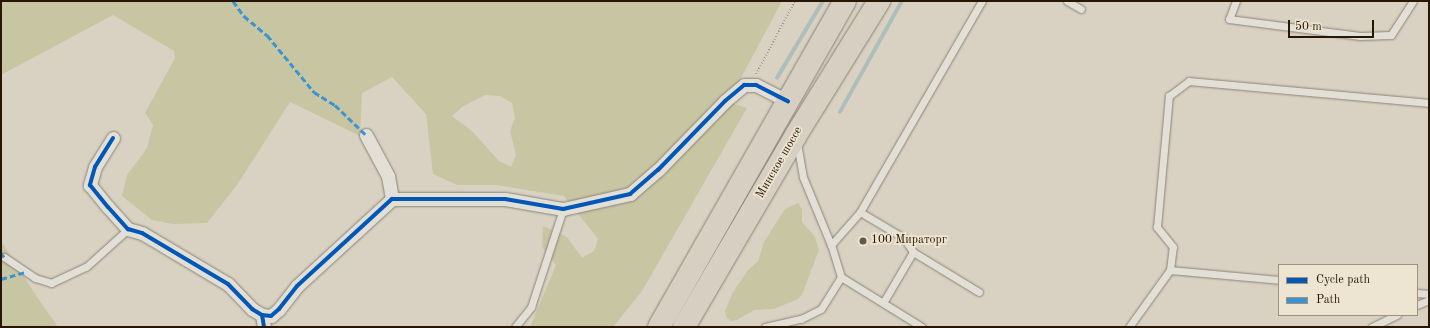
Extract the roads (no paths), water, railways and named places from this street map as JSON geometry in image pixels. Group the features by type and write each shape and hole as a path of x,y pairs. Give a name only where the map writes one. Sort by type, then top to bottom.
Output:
{"highway":[{"name":"Минское шоссе","path":"659,327 845,1"},
{"name":"Минское шоссе","path":"684,327 796,135 879,1"}],"street":[{"path":"112,138 95,168 90,185 128,229 142,233 204,268 228,284 263,321 279,309 297,286 392,198 505,199 563,209 630,194 658,170 725,101 744,86 756,84 788,101"},
{"path":"366,135 388,176 392,198"}],"lane":[{"path":"832,245 860,212 982,1"},
{"path":"1067,1 1081,9"},
{"path":"1236,1 1229,19 1360,36 1391,35 1413,1"},
{"path":"1129,327 1170,270 1173,248 1157,227 1170,96 1188,81 1429,103"},
{"path":"796,135 803,176 832,245 841,277 922,327"},
{"path":"515,327 531,307 563,209"},
{"path":"860,212 904,238 913,252 979,292"},
{"path":"4,257 35,278 51,283 86,267 128,229"},
{"path":"883,303 913,252"},
{"path":"1170,270 1278,280"},
{"path":"765,327 801,319 821,310 841,277"},
{"path":"1418,293 1429,294"},
{"path":"1418,306 1429,300"},
{"path":"1372,327 1395,316"}],"waterway":[{"path":"777,78 823,1"},
{"path":"840,112 902,1"}],"place":[{"name":"100 Мираторг","path":"863,241"}]}
